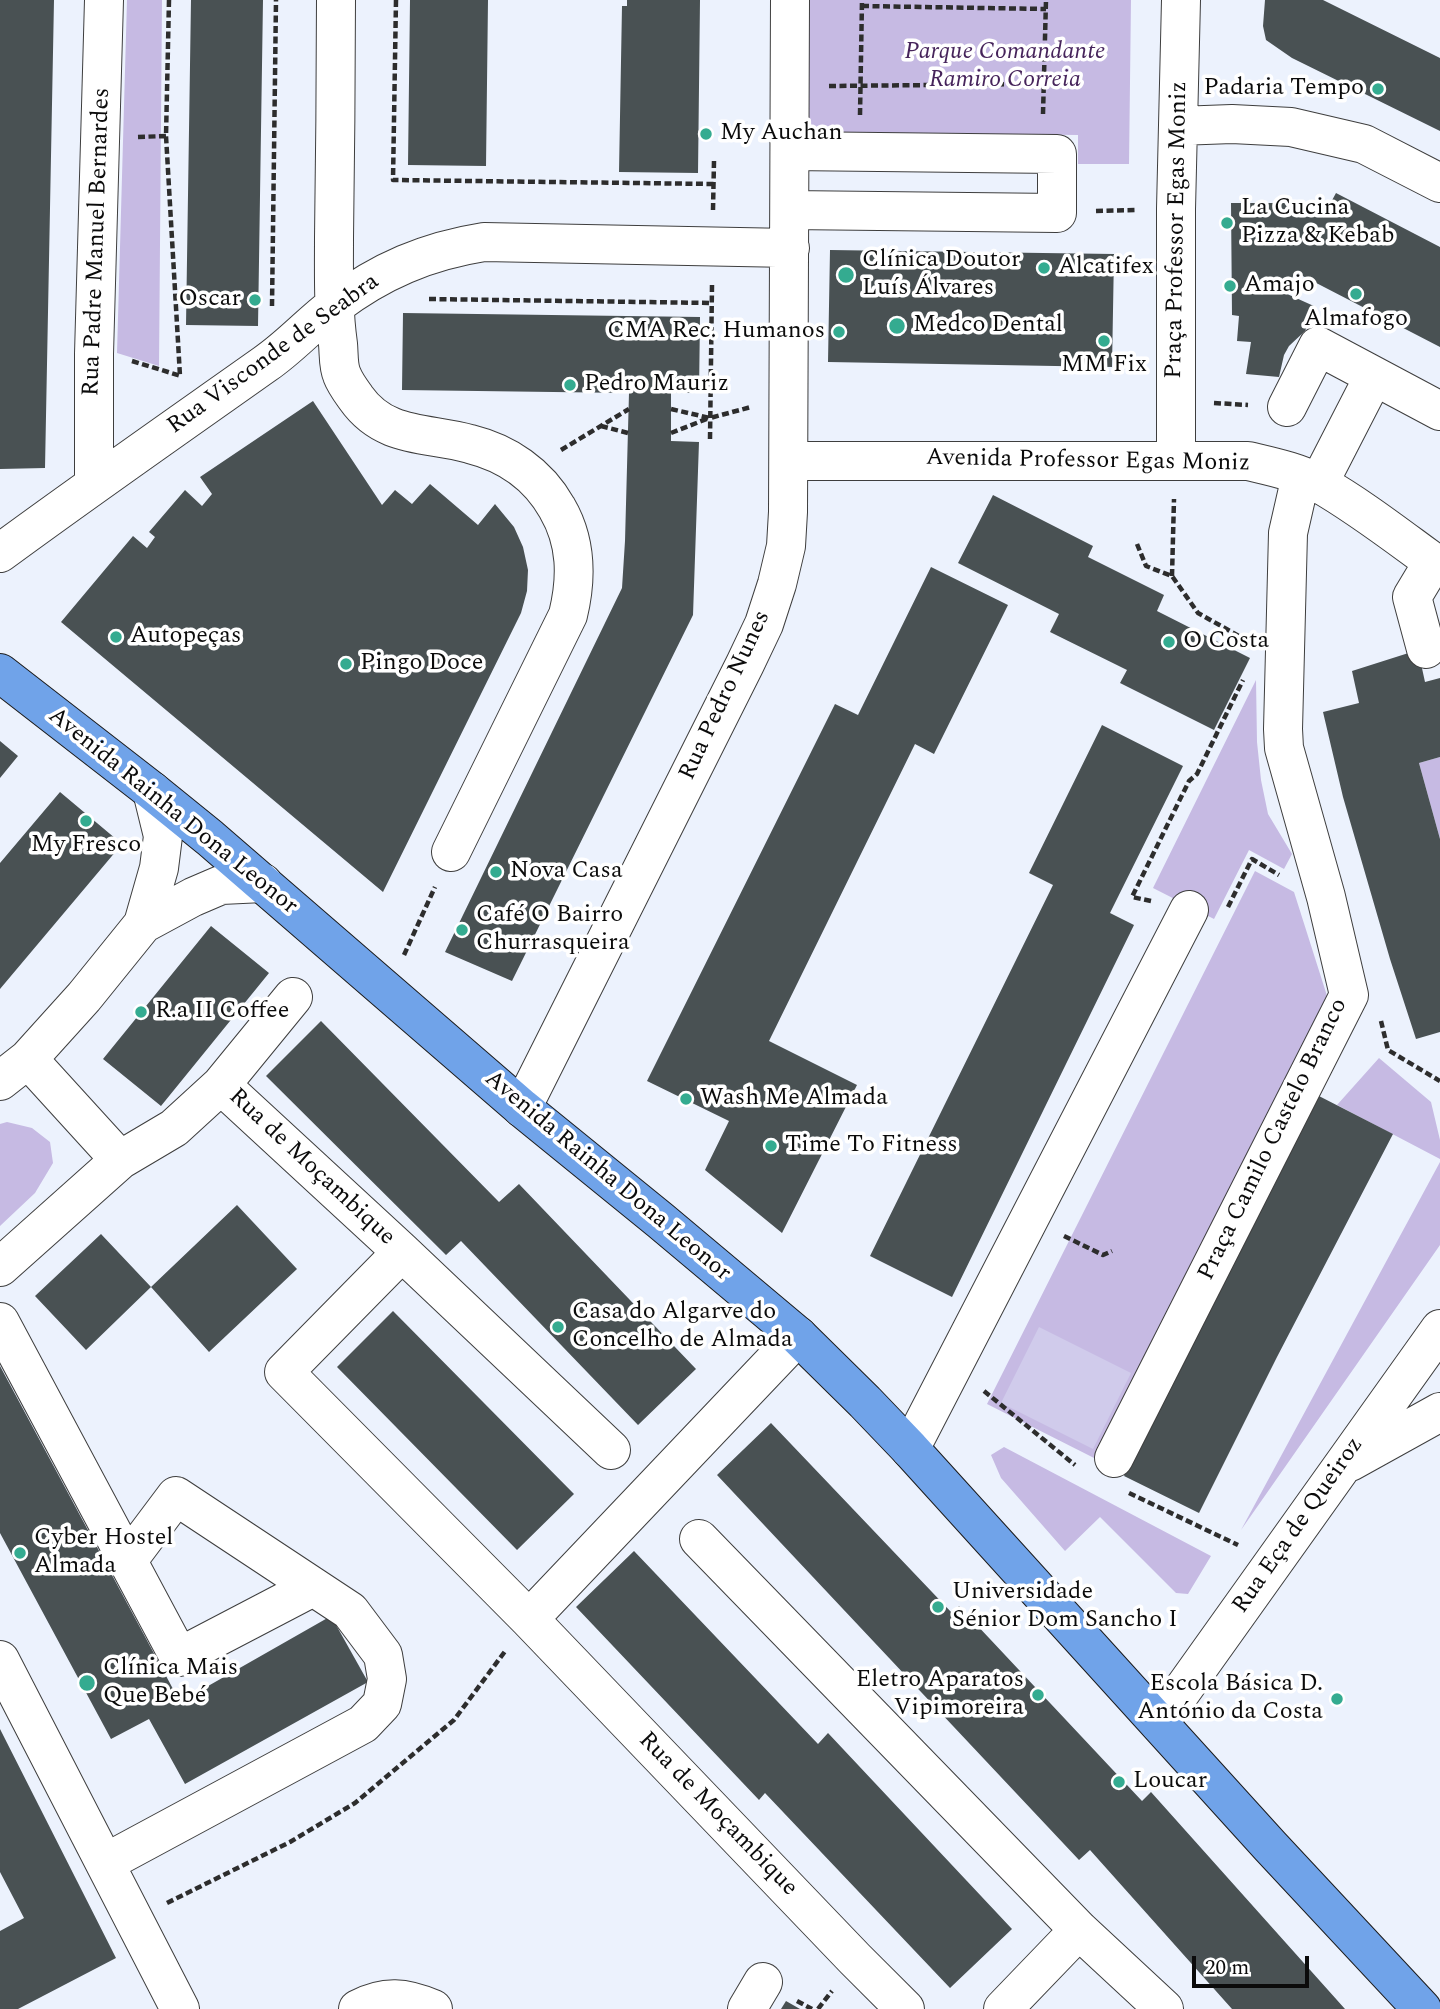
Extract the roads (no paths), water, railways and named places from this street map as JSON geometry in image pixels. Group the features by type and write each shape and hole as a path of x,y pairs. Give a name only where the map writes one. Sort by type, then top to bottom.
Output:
{"main road":[{"name":"Avenida Rainha Dona Leonor","path":"0,673 152,791 263,883 522,1108 661,1220 798,1336 910,1449 1422,2009"}],"street":[{"name":"Rua Padre Manuel Bernardes","path":"94,484 93,354 104,0"},
{"path":"336,0 333,307 341,374 360,404 378,420 394,429 450,439 495,452 526,471 551,497 563,518 575,566 574,591 568,615 452,852"},
{"path":"790,0 790,248"},
{"name":"Praça Professor Egas Moniz","path":"1175,473 1176,209 1181,0"},
{"path":"1178,126 1232,124 1291,127 1364,144 1440,183"},
{"path":"790,151 1057,154 1057,213 790,210"},
{"name":"Rua Visconde de Seabra","path":"0,554 276,356 333,307 371,280 416,258 451,247 484,242 790,248"},
{"name":"Rua Pedro Nunes","path":"522,1108 764,624 786,546 790,461 790,248"},
{"path":"1287,407 1318,346 1440,411"},
{"name":"Praça Camilo Castelo Branco","path":"1108,1474 1349,995 1326,897 1284,748 1288,533 1310,480 1374,376"},
{"name":"Avenida Professor Egas Moniz","path":"790,461 1175,473 1248,461 1284,469 1310,480 1349,502 1436,565"},
{"path":"1426,649 1412,597 1436,565"},
{"path":"143,924 159,868 163,836 152,791"},
{"path":"120,1160 14,1070 84,997 143,924 221,885 263,883"},
{"path":"910,1449 1029,1220 1206,912"},
{"path":"0,1267 120,1160 174,1128 220,1085 293,997"},
{"name":"Rua de Moçambique","path":"220,1085 402,1252 611,1450"},
{"name":"Rua de Moçambique","path":"402,1252 284,1372 529,1619 905,2009"},
{"path":"0,1322 180,1657 313,1587"},
{"name":"Rua Eça de Queiroz","path":"1159,1723 1440,1329"},
{"path":"529,1619 798,1336"},
{"path":"1342,1467 1440,1412"},
{"path":"104,1863 363,1724 382,1704 387,1679 383,1655 350,1611 176,1496 128,1560"},
{"path":"699,1539 1079,1930 1164,2009"},
{"path":"0,1660 180,2009"},
{"path":"1003,2009 1079,1930"},
{"path":"358,2009 375,2000 403,1999 433,2009"}],"place":[{"name":"Padaria Tempo","path":"1378,89"},
{"name":"My Auchan","path":"706,134"},
{"name":"La Cucina Pizza & Kebab","path":"1227,223"},
{"name":"Alcatifex","path":"1044,268"},
{"name":"Clínica Doutor Luís Álvares","path":"846,275"},
{"name":"Amajo","path":"1230,286"},
{"name":"Almafogo","path":"1356,294"},
{"name":"Oscar","path":"255,300"},
{"name":"Medco Dental","path":"897,326"},
{"name":"CMA Rec. Humanos","path":"839,332"},
{"name":"MM Fix","path":"1104,341"},
{"name":"Pedro Mauriz","path":"570,385"},
{"name":"Autopeças","path":"116,637"},
{"name":"O Costa","path":"1169,642"},
{"name":"Pingo Doce","path":"346,664"},
{"name":"My Fresco","path":"86,821"},
{"name":"Nova Casa","path":"496,872"},
{"name":"Café O Bairro Churrasqueira","path":"462,930"},
{"name":"R.a II Coffee","path":"141,1012"},
{"name":"Wash Me Almada","path":"686,1099"},
{"name":"Time To Fitness","path":"771,1146"},
{"name":"Casa do Algarve do Concelho de Almada","path":"558,1327"},
{"name":"Cyber Hostel Almada","path":"20,1553"},
{"name":"Universidade Sénior Dom Sancho I","path":"938,1607"},
{"name":"Clínica Mais Que Bebé","path":"87,1683"},
{"name":"Eletro Aparatos Vipimoreira","path":"1038,1695"},
{"name":"Escola Básica D. António da Costa","path":"1337,1699"},
{"name":"Loucar","path":"1119,1782"}],"park label":[{"name":"Parque Comandante Ramiro Correia","path":"1005,67"}]}
